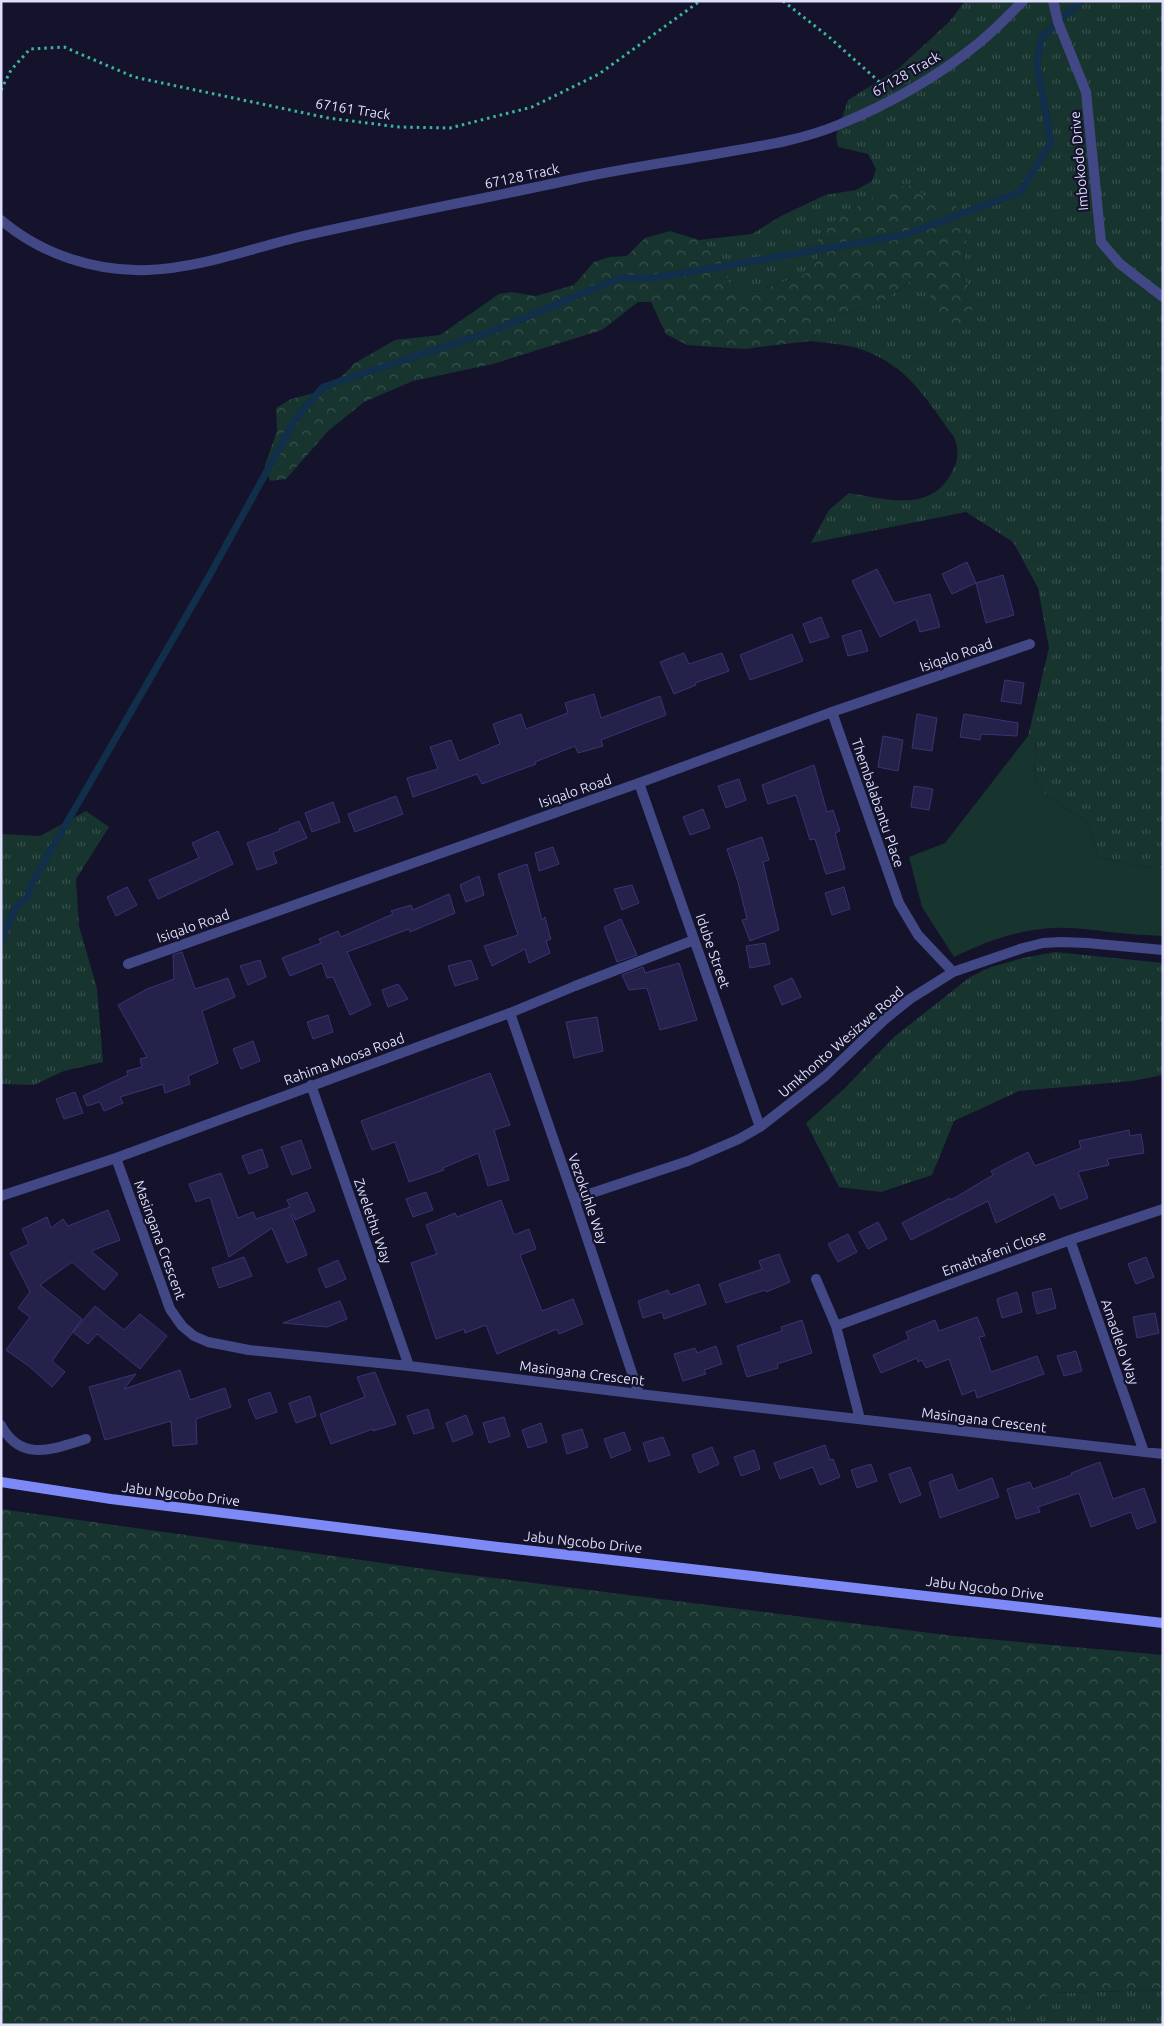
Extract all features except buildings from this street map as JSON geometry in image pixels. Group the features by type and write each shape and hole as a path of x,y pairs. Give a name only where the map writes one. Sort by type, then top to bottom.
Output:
{"main road":[{"name":"Jabu Ngcobo Drive","path":"1,1482 111,1499 478,1544 1163,1623"}],"street":[{"name":"67128 Track","path":"1,220 35,244 87,264 118,270 149,270 227,256 300,237 629,168 781,143 836,126 897,98 946,68 977,45 1023,1"},
{"name":"Imbokodo Drive","path":"1052,1 1058,22 1086,92 1101,242 1120,264 1163,297"},
{"name":"Isiqalo Road","path":"128,964 639,783 832,712 1030,644"},
{"name":"Thembalabantu Place","path":"832,712 899,903 918,935 953,972"},
{"name":"Idube Street","path":"639,783 760,1127"},
{"name":"Rahima Moosa Road","path":"1,1196 116,1158 311,1085 510,1014 574,986 694,940"},
{"name":"Umkhonto Wesizwe Road","path":"574,1200 688,1161 740,1139 760,1127 824,1076 884,1020 910,999 953,972 1023,948 1061,942 1163,950"},
{"name":"Vezokuhle Way","path":"510,1014 638,1394"},
{"name":"Zwelethu Way","path":"311,1085 409,1366"},
{"name":"Masingana Crescent","path":"116,1158 170,1309 182,1326 194,1336 208,1342 250,1350 409,1366 1163,1454"},
{"name":"Emathafeni Close","path":"836,1326 1070,1240 1163,1209"},
{"name":"Amadlelo Way","path":"1070,1240 1144,1452"},
{"path":"816,1279 836,1326 860,1419"},
{"path":"1,1425 12,1442 19,1447 30,1450 60,1447 86,1439"}],"path":[{"name":"67161 Track","path":"1,90 11,70 30,49 64,47 134,76 328,118 399,128 450,128 532,107 599,74 700,1"},
{"path":"783,1 829,37 897,98"}],"green space":[{"path":"965,1 1163,1 1163,869 1098,857 1088,823 1045,795 1034,775 1036,740 1028,736 1049,648 1038,588 1013,542 966,512 811,543 829,510 849,493 892,500 919,499 931,494 942,486 951,474 957,461 958,452 954,437 924,396 904,374 877,356 860,349 810,341 835,315 881,303 913,279 929,288 976,302 962,274 967,235 912,185 819,238 817,259 805,274 755,292 730,287 722,258 699,240 752,234 781,216 825,195 856,190 872,181 876,169 868,154 838,147 836,136 848,100 898,69 949,22"},
{"path":"912,185 931,202 956,206 967,235 962,274 976,302 965,325 934,320 929,288 913,279 881,303 835,315 810,341 744,349 687,345 666,334 651,302 638,302 602,330 493,364 413,381 364,402 328,431 286,479 270,481 265,465 277,431 276,408 291,399 329,389 355,363 395,340 440,335 499,294 511,292 536,296 574,285 594,262 609,257 627,256 645,238 670,231 699,240 722,258 731,287 755,292 805,274 817,259 818,238 826,227 886,189"},
{"path":"1028,736 1036,740 1034,775 1045,795 1088,823 1098,857 1163,869 1163,936 1076,928 1042,929 1016,933 954,957 922,907 909,857 945,843"},
{"path":"86,811 109,827 76,879 79,926 97,988 103,1062 64,1071 34,1085 1,1084 1,834 40,836"},
{"path":"1055,952 1163,963 1163,1075 1132,1081 1019,1091 954,1121 932,1175 881,1192 839,1187 806,1123 844,1089 894,1037 970,977 991,967"},
{"path":"1,1509 446,1572 954,1636 1163,1655 1163,1990 1053,1993 1001,2021 999,2025 1,2025"},
{"path":"1163,1990 1163,2025 999,2025 1000,2021 1053,1993"}],"waterway":[{"path":"1,942 16,906 27,898 32,883 207,580 295,420 323,387 495,330 620,278 654,278 904,235 1020,192 1051,143 1037,63 1041,38 1081,1"}]}
